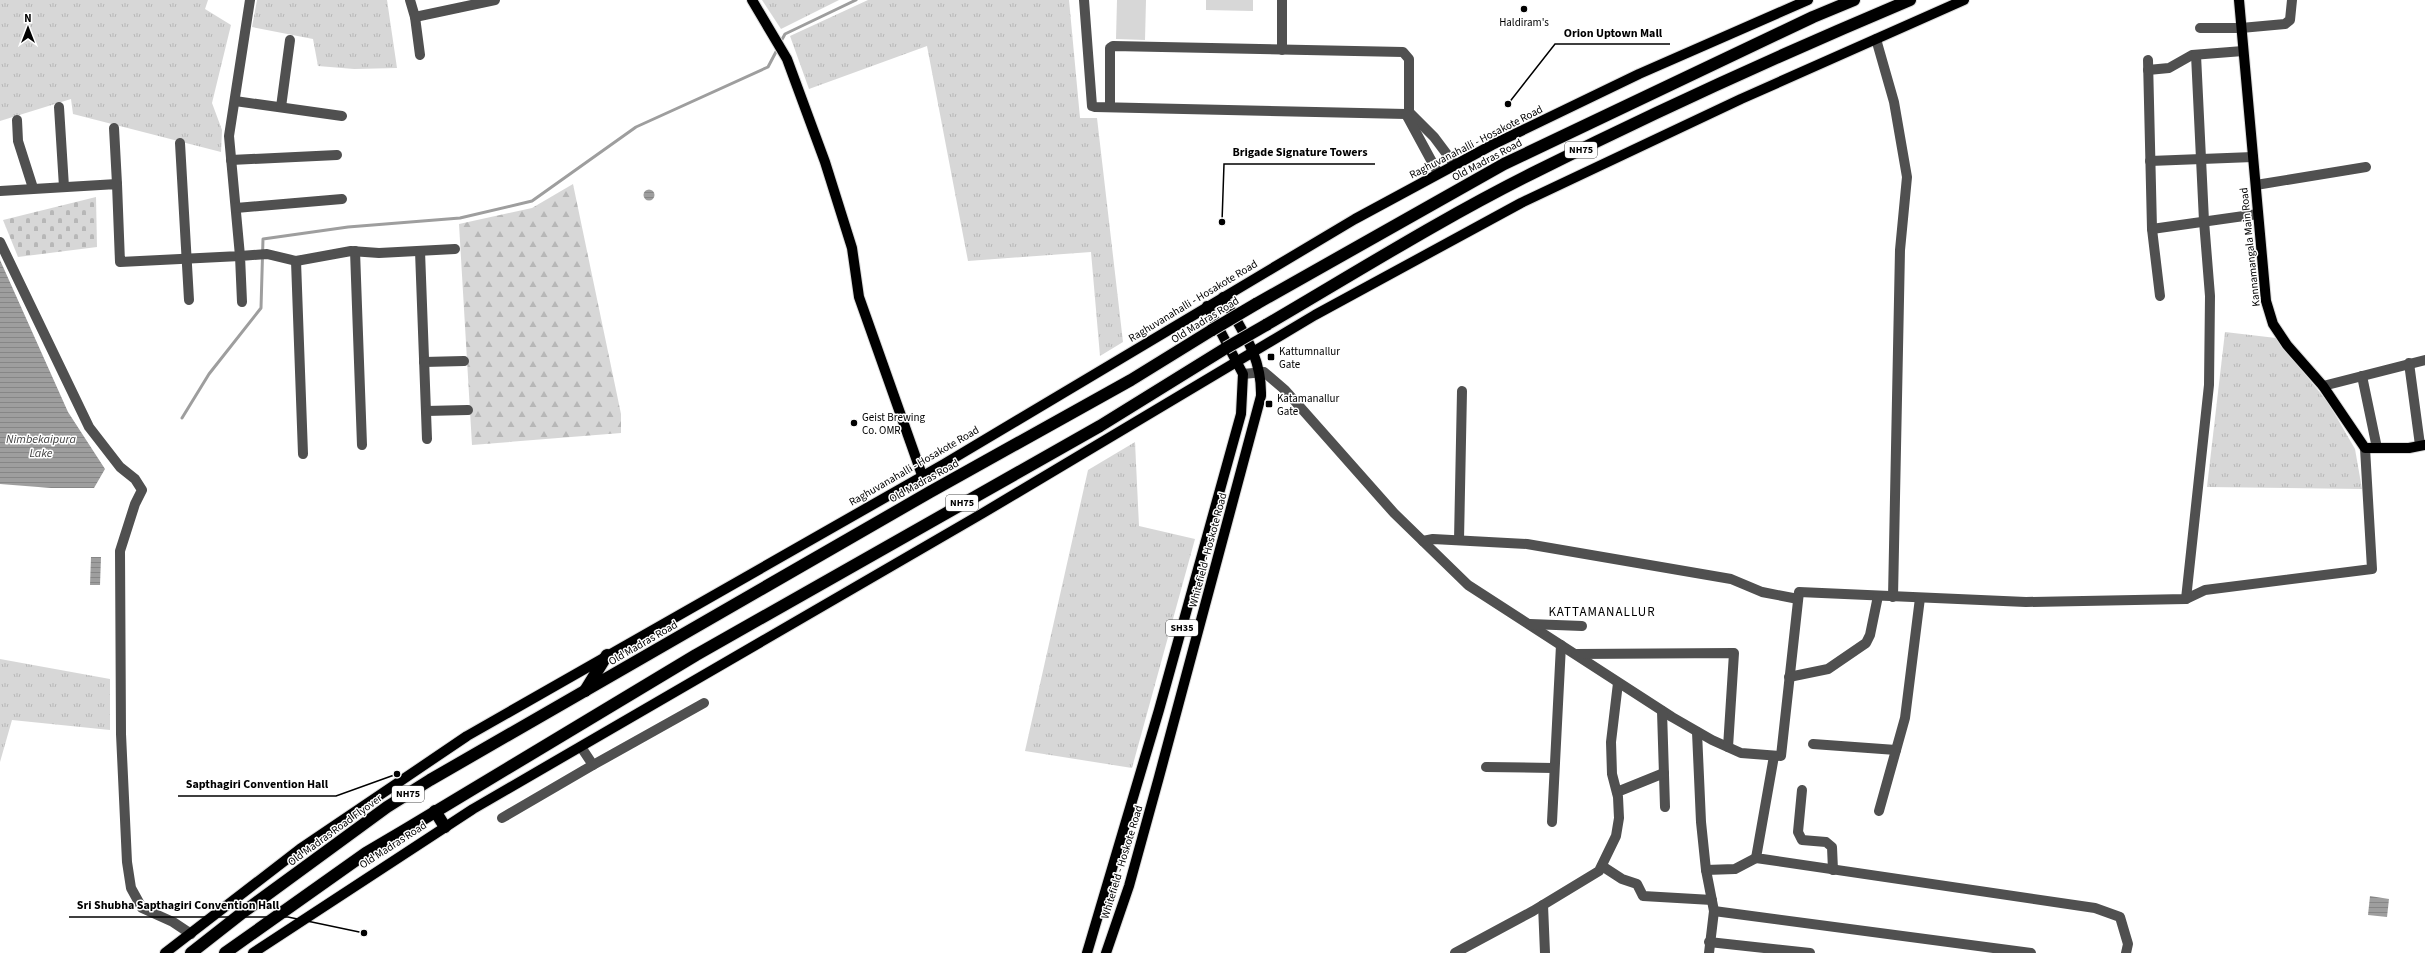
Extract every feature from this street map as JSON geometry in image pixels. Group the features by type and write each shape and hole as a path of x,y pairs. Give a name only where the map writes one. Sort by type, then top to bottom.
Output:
{"highway":[{"name":"Old Madras Road","path":"585,692 886,517 1131,380 1256,304 1504,164 1813,17 1854,0"},
{"name":"Old Madras Road","path":"435,811 696,655 1100,426 1226,348 1449,218 1536,171 1822,38 1910,0"},
{"path":"585,692 607,655"},
{"name":"Old Madras Road Flyover","path":"191,953 242,913 387,807 451,767 585,692"},
{"path":"435,811 445,827"},
{"name":"NH75","path":"225,953 366,853 435,811"}],"main road":[{"path":"752,0 777,39 787,59 825,162 852,248 859,296 922,475"},
{"name":"Raghuvanahalli - Hosakote Road","path":"165,953 300,849 461,740 922,475 1355,219 1455,165 1639,74 1808,0"},
{"name":"Old Madras Road","path":"253,953 445,827 997,505 1237,360 1315,315 1521,203 1727,106 1964,0"},
{"name":"Kannamangala Main Road","path":"2239,0 2266,301 2273,324 2287,345 2323,386 2365,448"},
{"name":"Whitefield - Hoskote Road","path":"1106,953 1133,871 1255,424 1261,396 1261,371 1254,351 1223,297"},
{"name":"Whitefield - Hoskote Road","path":"1088,953 1155,724 1241,414 1243,374 1237,360 1207,306"},
{"path":"2365,448 2423,445"}],"street":[{"path":"242,302 240,256 229,136 250,0"},
{"path":"410,0 415,17 420,55"},
{"path":"415,17 475,3 495,0"},
{"path":"1084,0 1092,106 1110,108 1407,113 1434,137 1455,165"},
{"path":"1282,0 1282,50"},
{"path":"2200,28 2241,28 2285,24 2290,20 2292,0"},
{"path":"1876,39 1894,102 1907,177 1900,250 1893,597"},
{"path":"281,107 290,40"},
{"path":"1110,108 1110,48 1113,46 1402,52 1409,59 1407,113 1438,174"},
{"path":"2160,296 2152,229 2148,65 2169,68 2196,55 2243,51"},
{"path":"2186,599 2209,385 2210,296 2204,221 2196,55"},
{"path":"235,101 342,116"},
{"path":"59,107 64,187"},
{"path":"17,120 18,142 33,188"},
{"path":"114,128 120,262 267,254 296,261 355,251 379,253 455,249"},
{"path":"180,143 189,300"},
{"path":"231,160 337,154"},
{"path":"2150,161 2253,157"},
{"path":"2256,185 2366,166"},
{"path":"0,190 117,184"},
{"path":"236,208 342,199"},
{"path":"2152,229 2258,214"},
{"path":"0,242 89,427 142,490 135,504 120,551 121,734 127,862 131,888 142,908 173,922 191,934"},
{"path":"355,251 362,445"},
{"path":"420,251 427,439"},
{"path":"296,261 303,454"},
{"path":"424,362 464,360"},
{"path":"2323,386 2425,360"},
{"path":"2409,363 2423,445"},
{"path":"1243,374 1261,371 1270,375 1286,390 1394,513 1468,586 1697,732 1741,753 1774,756 1781,756 1799,592 2026,602 2186,599 2205,590 2372,570 2365,448"},
{"path":"2362,376 2377,448"},
{"path":"1459,540 1462,391"},
{"path":"426,412 468,410"},
{"path":"1423,541 1433,539 1527,544 1731,579 1762,592 1798,600"},
{"path":"1789,677 1828,669 1866,643 1870,635 1878,596"},
{"path":"1879,811 1905,718 1920,598"},
{"path":"1528,624 1582,626"},
{"path":"1552,822 1553,768 1561,645"},
{"path":"1576,654 1734,653 1728,747"},
{"path":"1455,953 1465,950 1599,871 1616,836 1619,818 1617,792 1612,774 1611,742 1618,683"},
{"path":"502,818 704,703"},
{"path":"1662,711 1665,807"},
{"path":"1697,732 1701,822 1706,870 1714,911 1709,942 1709,953"},
{"path":"1813,744 1896,750"},
{"path":"581,747 593,765"},
{"path":"1756,858 1774,756"},
{"path":"1486,767 1553,768"},
{"path":"1617,792 1664,773"},
{"path":"1802,790 1798,832 1802,840 1826,842 1832,847 1833,870"},
{"path":"1706,870 1736,869 1756,858 2095,908 2120,917 2128,944 2126,953"},
{"path":"1602,866 1622,879 1637,884 1643,896 1712,900"},
{"path":"1543,905 1545,953"},
{"path":"1714,911 2031,953"},
{"path":"1709,942 1810,953"}],"green space":[{"path":"0,0 208,0 205,9 231,25 212,103 222,130 221,152 73,114 71,99 0,121"},
{"path":"257,0 387,0 397,68 354,69 318,66 313,39 252,27"},
{"path":"762,0 839,0 781,29"},
{"path":"868,0 1069,0 1080,118 1097,118 1123,342 1100,356 1091,252 968,261 927,46 809,89 790,36"},
{"path":"1117,0 1146,0 1145,40 1116,39"},
{"path":"1206,0 1253,0 1253,11 1206,10"},
{"path":"573,184 621,414 621,433 472,445 459,224 532,208"},
{"path":"96,197 97,247 18,257 3,220"},
{"path":"2225,332 2276,338 2329,404 2355,449 2362,489 2207,487"},
{"path":"1135,442 1139,526 1195,539 1132,768 1025,751 1088,470"},
{"path":"0,659 110,679 110,730 12,720 0,762"}],"water":[{"path":"649,189 653,191 655,195 653,199 649,201 645,199 643,195 645,191"},
{"name":"Nimbekaipura Lake","path":"0,260 68,412 105,469 94,488 51,488 0,484"},
{"path":"91,557 101,557 100,585 90,585"},
{"path":"2370,896 2389,899 2387,917 2368,915"}],"waterway":[{"path":"780,43 785,34 856,0"},
{"path":"182,418 209,374 261,308 263,239 348,227 460,218 532,201 636,127 768,67 778,48"}],"place":[{"name":"Haldiram's","path":"1524,9"},
{"name":"Orion Uptown Mall","path":"1508,104"},
{"name":"Brigade Signature Towers","path":"1222,222"},
{"name":"Kattumnallur Gate","path":"1271,357"},
{"name":"Katamanallur Gate","path":"1269,404"},
{"name":"Geist Brewing Co. OMR","path":"854,423"},
{"name":"Sapthagiri Convention Hall","path":"397,774"},
{"name":"Sri Shubha Sapthagiri Convention Hall","path":"364,933"}],"district":[{"name":"KATTAMANALLUR","path":"1602,612"}]}
